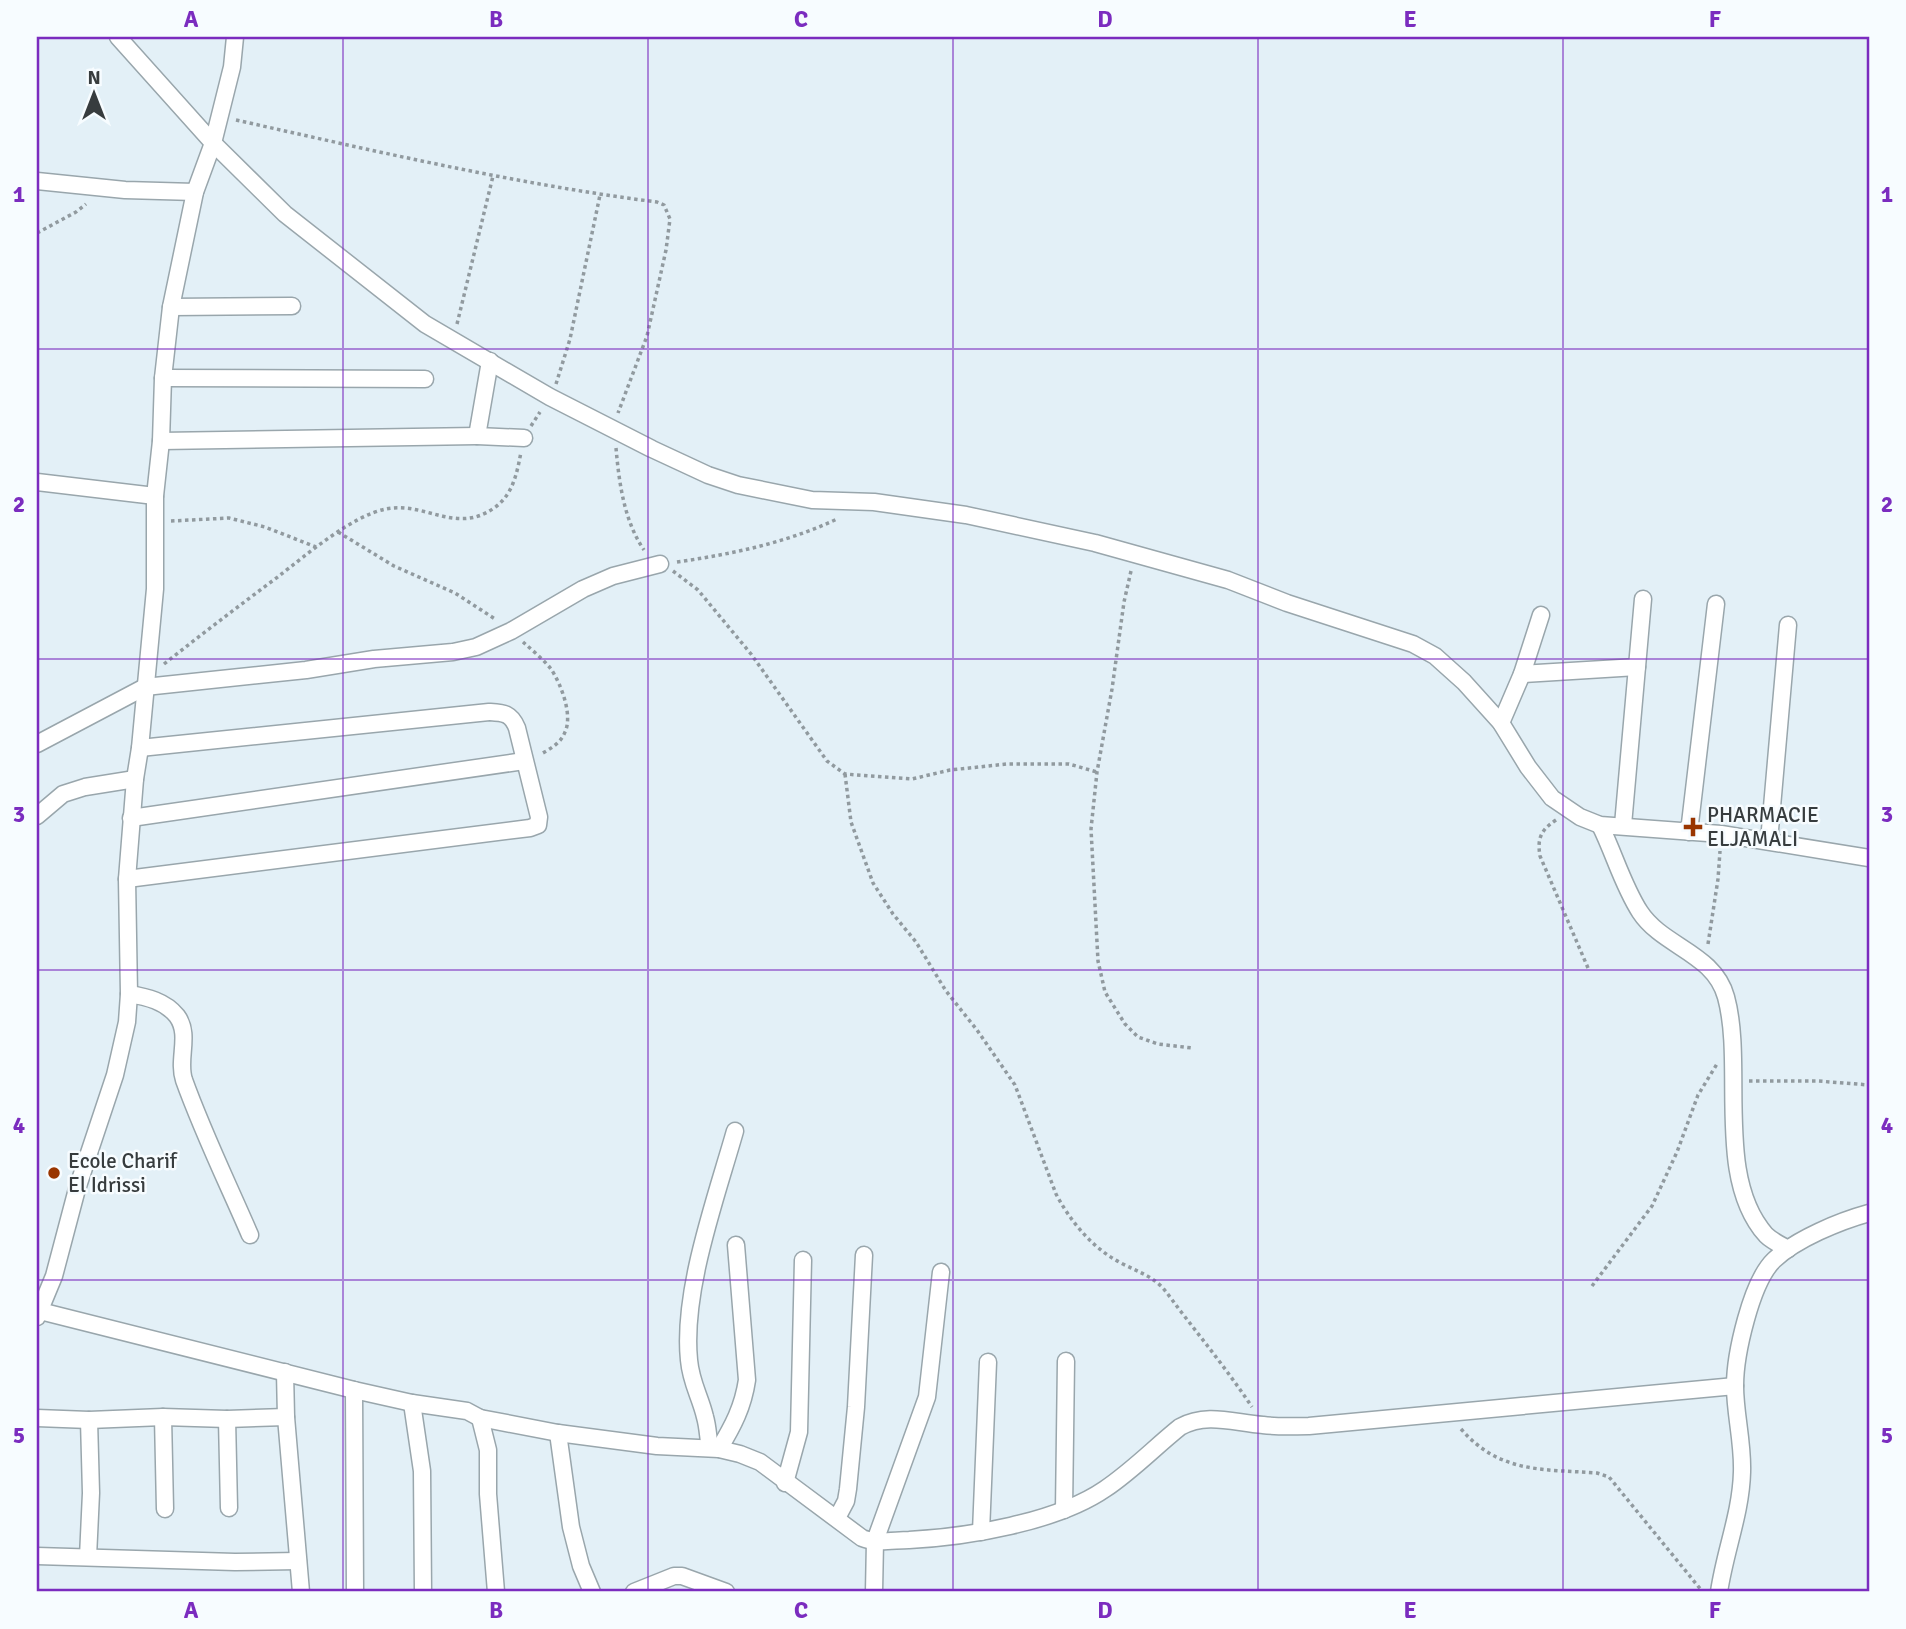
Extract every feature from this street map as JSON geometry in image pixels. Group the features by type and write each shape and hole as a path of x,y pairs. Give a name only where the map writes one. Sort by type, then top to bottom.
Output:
{"street":[{"path":"118,37 213,143 285,214 425,324 550,397 663,454 708,475 738,485 812,500 874,502 966,514 1095,543 1228,580 1286,603 1413,644 1434,656 1464,682 1501,723 1528,767 1552,798 1570,812 1600,825 1721,834 1869,858"},
{"path":"236,37 232,68 213,143 195,192 171,307 163,378 161,441 155,496 155,589 127,878 127,1022 115,1075 77,1189 54,1276 38,1314 354,1390 467,1412 480,1418 558,1433 657,1446 715,1449 740,1454 760,1462 862,1538 875,1541 947,1538 1064,1510 1105,1489 1180,1427 1193,1420 1206,1418 1265,1426 1308,1426 1735,1386"},
{"path":"37,181 105,188 195,192"},
{"path":"171,307 292,306"},
{"path":"477,436 490,361"},
{"path":"163,378 425,379"},
{"path":"161,441 477,436 524,438"},
{"path":"37,482 155,496"},
{"path":"37,744 146,683 306,670 374,659 453,652 476,646 511,631 583,589 613,576 660,564"},
{"path":"1623,825 1643,599"},
{"path":"1689,831 1716,604"},
{"path":"1501,723 1522,674 1541,615"},
{"path":"1769,841 1788,625"},
{"path":"1522,674 1637,667"},
{"path":"127,878 530,828 538,825 539,817 513,717 506,713 489,712 140,748"},
{"path":"131,818 524,761"},
{"path":"37,816 63,794 85,787 135,779"},
{"path":"1600,825 1641,913 1654,928 1705,964 1720,980 1731,1018 1734,1141 1743,1189 1753,1217 1760,1227 1768,1237 1788,1250"},
{"path":"129,994 152,998 178,1017 184,1034 183,1076 250,1235"},
{"path":"715,1449 693,1388 688,1359 690,1309 706,1230 735,1131"},
{"path":"1719,1592 1734,1531 1742,1473 1742,1439 1735,1386 1746,1319 1762,1275 1773,1260 1788,1250 1852,1218 1869,1213"},
{"path":"715,1449 736,1420 747,1380 736,1245"},
{"path":"837,1518 849,1489 864,1255"},
{"path":"785,1483 799,1432 803,1260"},
{"path":"874,1592 875,1541 927,1397 941,1272"},
{"path":"1064,1510 1066,1361"},
{"path":"981,1532 988,1362"},
{"path":"285,1372 286,1416 301,1592"},
{"path":"354,1390 355,1592"},
{"path":"412,1403 422,1471 423,1592"},
{"path":"37,1418 227,1419 286,1416"},
{"path":"163,1417 165,1509"},
{"path":"480,1418 488,1450 488,1494 496,1592"},
{"path":"227,1419 229,1508"},
{"path":"88,1557 91,1493 89,1420"},
{"path":"558,1433 571,1527 581,1566 592,1592"},
{"path":"37,1556 235,1562 298,1561"},
{"path":"634,1592 674,1576 682,1576 726,1592"}],"path":[{"path":"454,339 493,176"},
{"path":"37,233 76,212 105,188"},
{"path":"146,683 316,547 369,514 406,508 460,520 493,509 502,502 515,482 524,438 550,397 562,368 600,195"},
{"path":"660,564 765,546 810,532 842,517"},
{"path":"155,522 229,518 265,527 316,547"},
{"path":"1136,554 1124,602 1097,772 1091,829 1098,961 1105,992 1125,1024 1138,1037 1158,1044 1192,1048"},
{"path":"845,774 852,822 873,883 1015,1086 1064,1210 1082,1233 1102,1251 1121,1264 1147,1275 1163,1288 1223,1363 1265,1426"},
{"path":"1570,812 1541,832 1539,856 1588,968"},
{"path":"1705,964 1718,879 1721,834"},
{"path":"1592,1286 1652,1206 1677,1152 1698,1096 1714,1068 1732,1045"},
{"path":"1732,1081 1818,1081 1869,1085"},
{"path":"1450,1414 1464,1433 1497,1458 1510,1464 1597,1473 1609,1477 1703,1592"}],"place":[{"name":"PHARMACIE ELJAMALI","path":"1693,827"},
{"name":"Ecole Charif El Idrissi","path":"54,1173"}]}
